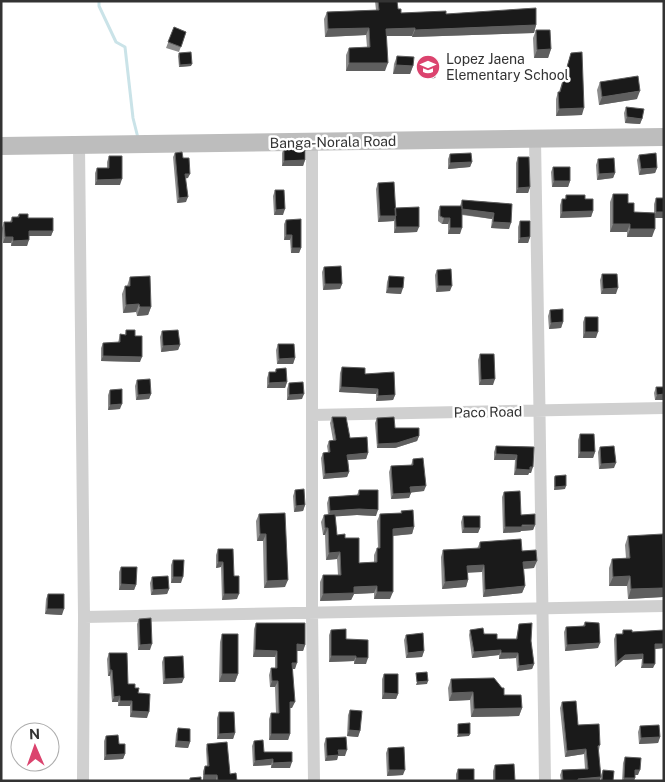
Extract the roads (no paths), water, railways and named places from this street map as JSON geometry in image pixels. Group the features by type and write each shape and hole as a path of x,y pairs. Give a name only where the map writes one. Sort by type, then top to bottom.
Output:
{"main road":[{"name":"Banga-Norala Road","path":"1,146 664,138"}],"street":[{"path":"535,139 544,607 545,781"},
{"path":"312,142 314,781"},
{"path":"79,145 84,617 83,781"},
{"name":"Paco Road","path":"312,415 664,408"},
{"path":"84,617 664,606"}],"waterway":[{"path":"99,1 99,6 116,42 125,47 133,118 138,138"}],"place":[{"name":"Lopez Jaena Elementary School","path":"428,67"}]}
